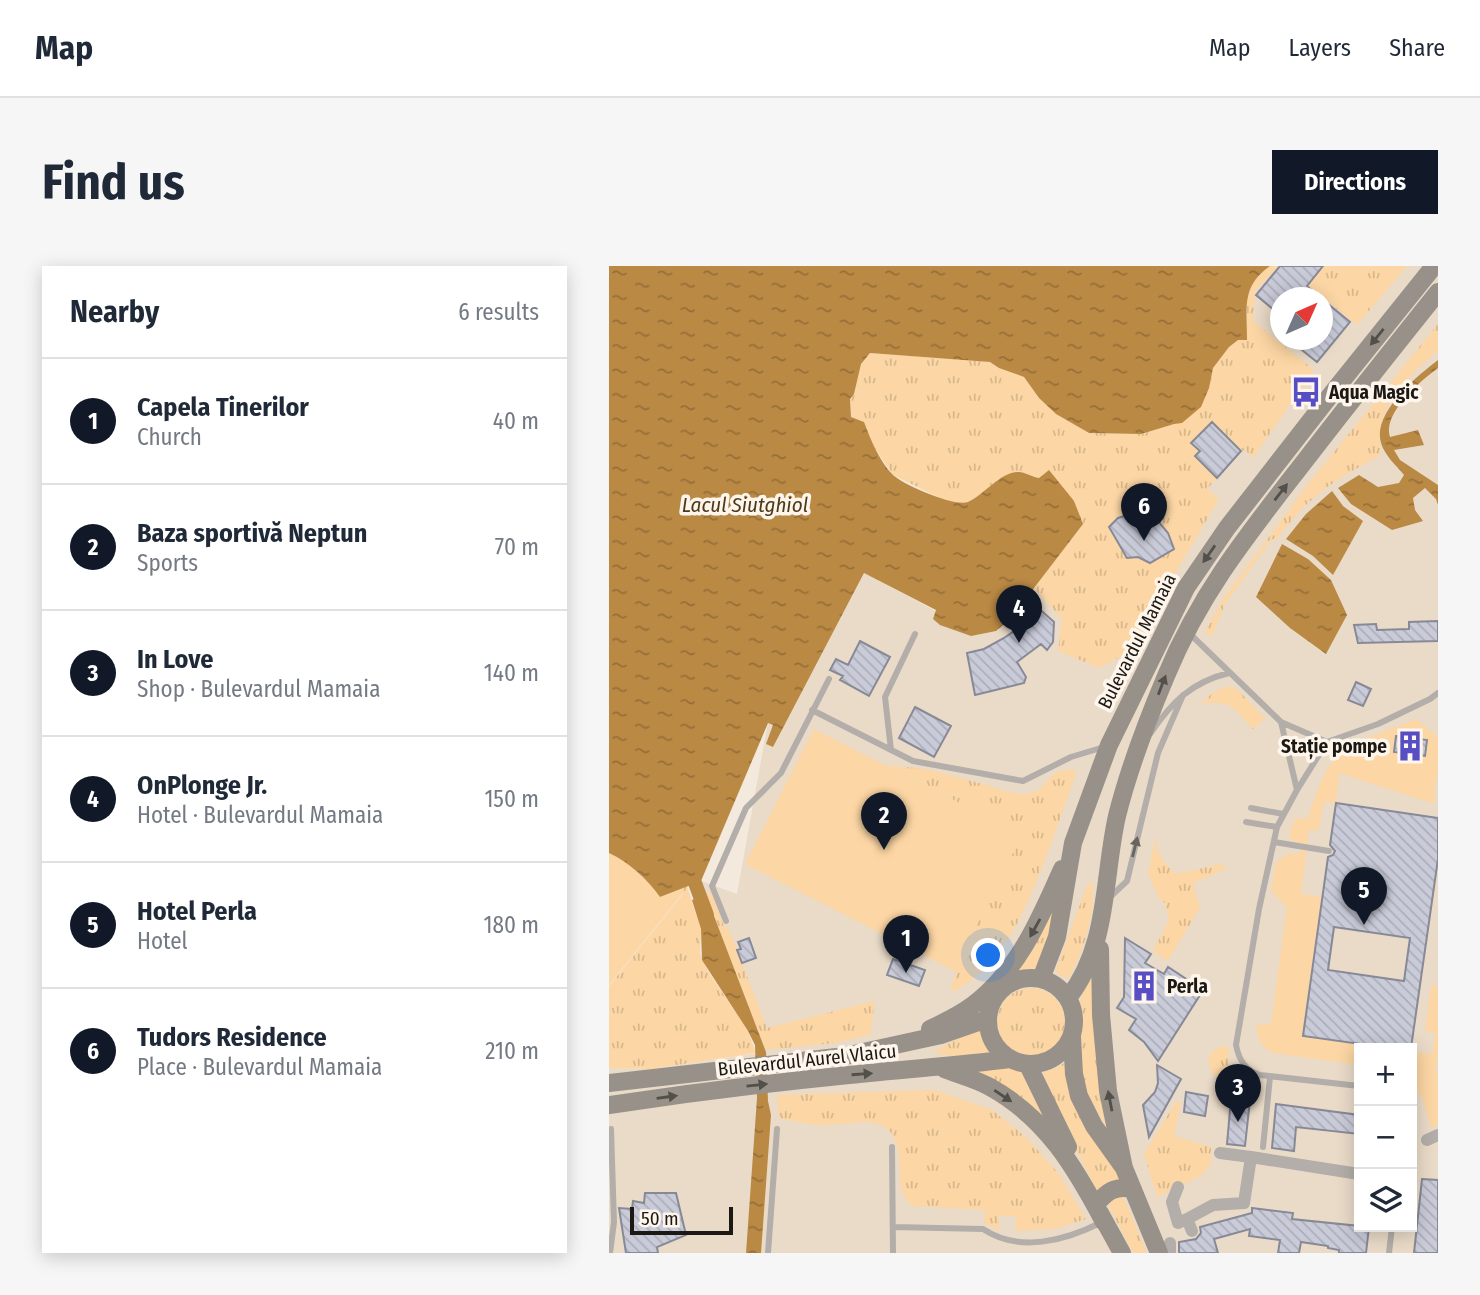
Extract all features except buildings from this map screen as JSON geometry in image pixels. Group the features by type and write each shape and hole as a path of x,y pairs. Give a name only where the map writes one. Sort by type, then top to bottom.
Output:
{"main road":[{"name":"Bulevardul Mamaia","path":"1041,979 1057,937 1073,843 1109,745 1186,588 1243,507 1434,266"},
{"name":"Bulevardul Mamaia","path":"1068,998 1090,963 1101,925 1117,819 1135,756 1186,630 1205,596 1244,539 1438,292"},
{"path":"899,1045 961,1013 1000,978 1037,927 1073,843"},
{"path":"1101,925 1101,1015 1108,1091 1124,1168 1132,1189 1166,1250"},
{"path":"1072,1037 1059,1055 1049,1061 1028,1065 1010,1059 996,1048 991,1039 988,1019 994,998 1010,983 1020,979 1041,979 1061,989 1068,998 1075,1017 1072,1037 1073,1074 1079,1096 1094,1126 1124,1168"},
{"name":"Bulevardul Aurel Vlaicu","path":"610,1083 845,1056 941,1035 988,1019"},
{"name":"Bulevardul Aurel Vlaicu","path":"609,1105 720,1089 1010,1059"},
{"path":"1028,1065 1104,1222"},
{"path":"941,1068 987,1086 1006,1097 1042,1127 1069,1159 1122,1253"},
{"path":"1096,1204 1108,1191 1121,1186 1132,1189"}],"street":[{"path":"1220,1153 1354,1173"},
{"path":"1178,1188 1172,1202 1178,1223 1189,1225 1213,1205 1244,1203 1251,1157"}],"lane":[{"path":"1186,630 1281,722 1327,743"},
{"path":"891,750 885,697 915,634"},
{"path":"1135,756 1158,722 1182,695 1201,682 1229,673"},
{"path":"726,921 712,886 746,808 781,773 829,679"},
{"path":"1354,1085 1270,1077 1250,1072 1242,1063 1236,1045 1259,909 1277,827 1327,743 1378,724 1438,693"},
{"path":"1103,904 1126,881 1158,753 1182,695"},
{"path":"812,710 913,761 1023,781 1071,757 1109,745"},
{"path":"1281,722 1297,790"},
{"path":"1251,808 1283,814"},
{"path":"1246,822 1277,827"},
{"path":"1274,842 1329,851"},
{"path":"1262,1147 1270,1077"},
{"path":"610,1253 614,1222 611,1129"},
{"path":"768,1253 777,1129"},
{"path":"892,1147 893,1253"},
{"path":"894,1227 983,1229 992,1236 1011,1243 1038,1243 1064,1239 1104,1222"},
{"path":"1389,1253 1391,1232"}],"shaded area":[{"path":"1270,266 1438,266 1438,1253 609,1253 609,1068 651,1069 766,1052 701,881 737,894 768,722 773,725 773,747 864,573 936,611 1013,617 1028,600 1034,588"}],"green space":[{"path":"1270,266 1279,266 1255,291 1253,321 1270,335 1270,350 1289,350 1314,370 1253,458 1245,450 1241,451 1212,422 1191,443 1199,451 1195,456 1217,478 1207,489 1219,499 1129,652 1099,668 1058,651 1062,619 1034,588 1083,524 1049,470 1039,478 1018,472 997,480 983,494 965,503 948,502 893,475 874,447 864,422 851,417 850,399 854,394 861,364 870,353 990,362 1024,377 1039,398 1056,414 1089,433 1141,434 1182,423 1209,388 1213,368 1229,347 1238,340 1247,340 1248,299 1254,282"},
{"path":"1284,266 1407,266 1357,325 1333,306 1333,287 1310,287"},
{"path":"1438,324 1438,351 1403,384 1387,409 1380,438 1381,455 1323,490 1300,511 1277,539 1272,539 1225,604 1212,636 1205,632 1223,599 1308,484"},
{"path":"1228,686 1238,690 1265,719 1253,729 1225,704 1200,704 1214,692"},
{"path":"1416,719 1438,737 1438,777 1434,804 1339,773 1336,803 1324,802 1318,831 1309,830 1301,894 1323,897 1303,1036 1354,1043 1354,1064 1273,1053 1260,1042 1256,1025 1271,1024 1287,907 1271,891 1276,863 1287,854 1301,853 1303,844 1291,840 1290,832 1296,818 1307,819 1329,767 1346,750"},
{"path":"814,729 1022,835 953,970 745,864"},
{"path":"886,765 929,770 1023,794 1038,790 1059,771 1077,771 1031,895 1007,941 989,965 955,991 950,989 957,973 953,970 1022,835"},
{"path":"1156,835 1161,857 1176,874 1222,864 1226,867 1193,883 1200,908 1168,961 1153,951 1169,920 1165,903 1159,898 1148,873"},
{"path":"609,853 637,872 660,897 681,888 683,893 609,985"},
{"path":"1092,881 1088,931 1069,979 1055,972 1087,886"},
{"path":"687,886 701,929 700,954 708,971 748,1031 756,1053 651,1069 609,1068 609,986 683,894 681,888"},
{"path":"712,892 767,1028 875,1001 870,1035 835,1043 765,1050 706,895"},
{"path":"1057,906 1038,972 1019,976 1004,985 982,1015 960,1017 1049,909"},
{"path":"1096,966 1113,1138 1082,1080 1080,1000"},
{"path":"1431,986 1438,986 1438,1124 1431,1128 1422,1097 1417,1090 1417,1052 1432,1054 1435,1033 1425,1031"},
{"path":"1031,988 1044,991 1055,998 1062,1009 1065,1022 1062,1035 1055,1046 1044,1053 1031,1056 1018,1053 1007,1046 1000,1035 997,1022 1000,1009 1007,998 1018,991"},
{"path":"981,1027 987,1044 994,1052 954,1057 935,1053 935,1051"},
{"path":"1221,1046 1229,1047 1228,1081 1213,1075 1208,1061 1211,1053"},
{"path":"1067,1062 1125,1182 1098,1194 1039,1075"},
{"path":"1010,1067 1021,1070 1053,1127 963,1070"},
{"path":"935,1090 992,1110 1027,1138 1059,1174 1086,1219 1055,1229 1015,1231 1016,1216 999,1216 999,1231 984,1223 985,1210 912,1206 901,1189 899,1156 895,1141 881,1125 860,1122 817,1125 779,1118 777,1095"},
{"path":"1176,1102 1181,1102 1174,1136 1211,1147 1211,1164 1202,1175 1157,1197 1144,1154"},
{"path":"1122,1194 1147,1253 1133,1253 1107,1203"}],"water":[{"name":"Lacul Siutghiol","path":"609,266 1270,266 1250,290 1247,340 1238,340 1229,347 1213,368 1201,407 1182,423 1141,434 1089,433 1056,414 1039,398 1024,377 990,362 870,353 861,364 854,394 850,399 851,417 864,422 880,457 893,475 929,494 961,503 974,499 1006,475 1021,472 1039,478 1049,470 1074,501 1083,524 1034,588 1028,600 996,631 971,636 940,625 933,619 936,610 864,573 773,747 766,744 773,725 768,723 701,881 660,897 637,872 609,853"},
{"path":"1438,360 1438,368 1413,389 1397,408 1389,428 1390,437 1418,430 1424,445 1394,450 1400,460 1438,485 1438,505 1425,488 1413,498 1415,510 1423,521 1392,530 1351,504 1338,488 1359,475 1378,487 1399,483 1404,475 1381,443 1383,420 1398,396"},
{"path":"1332,491 1343,506 1363,521 1333,575 1313,556 1286,539 1306,514"},
{"path":"1282,544 1308,559 1331,580 1347,615 1326,654 1290,628 1256,597"},
{"path":"706,895 766,1052 771,1115 761,1253 746,1253 757,1098 755,1045 702,960 701,929 692,900"}],"waterway":[{"path":"695,883 707,915"}],"place":[{"name":"Aqua Magic","path":"1306,392"},
{"name":"Tudors Residence","path":"1144,541"},
{"name":"OnPlonge Jr.","path":"1019,643"},
{"name":"Stație pompe","path":"1410,746"},
{"name":"Baza sportivă Neptun","path":"884,850"},
{"name":"Hotel Perla","path":"1364,925"},
{"name":"Capela Tinerilor","path":"906,973"},
{"name":"Perla","path":"1144,986"},
{"name":"In Love","path":"1238,1122"}]}
